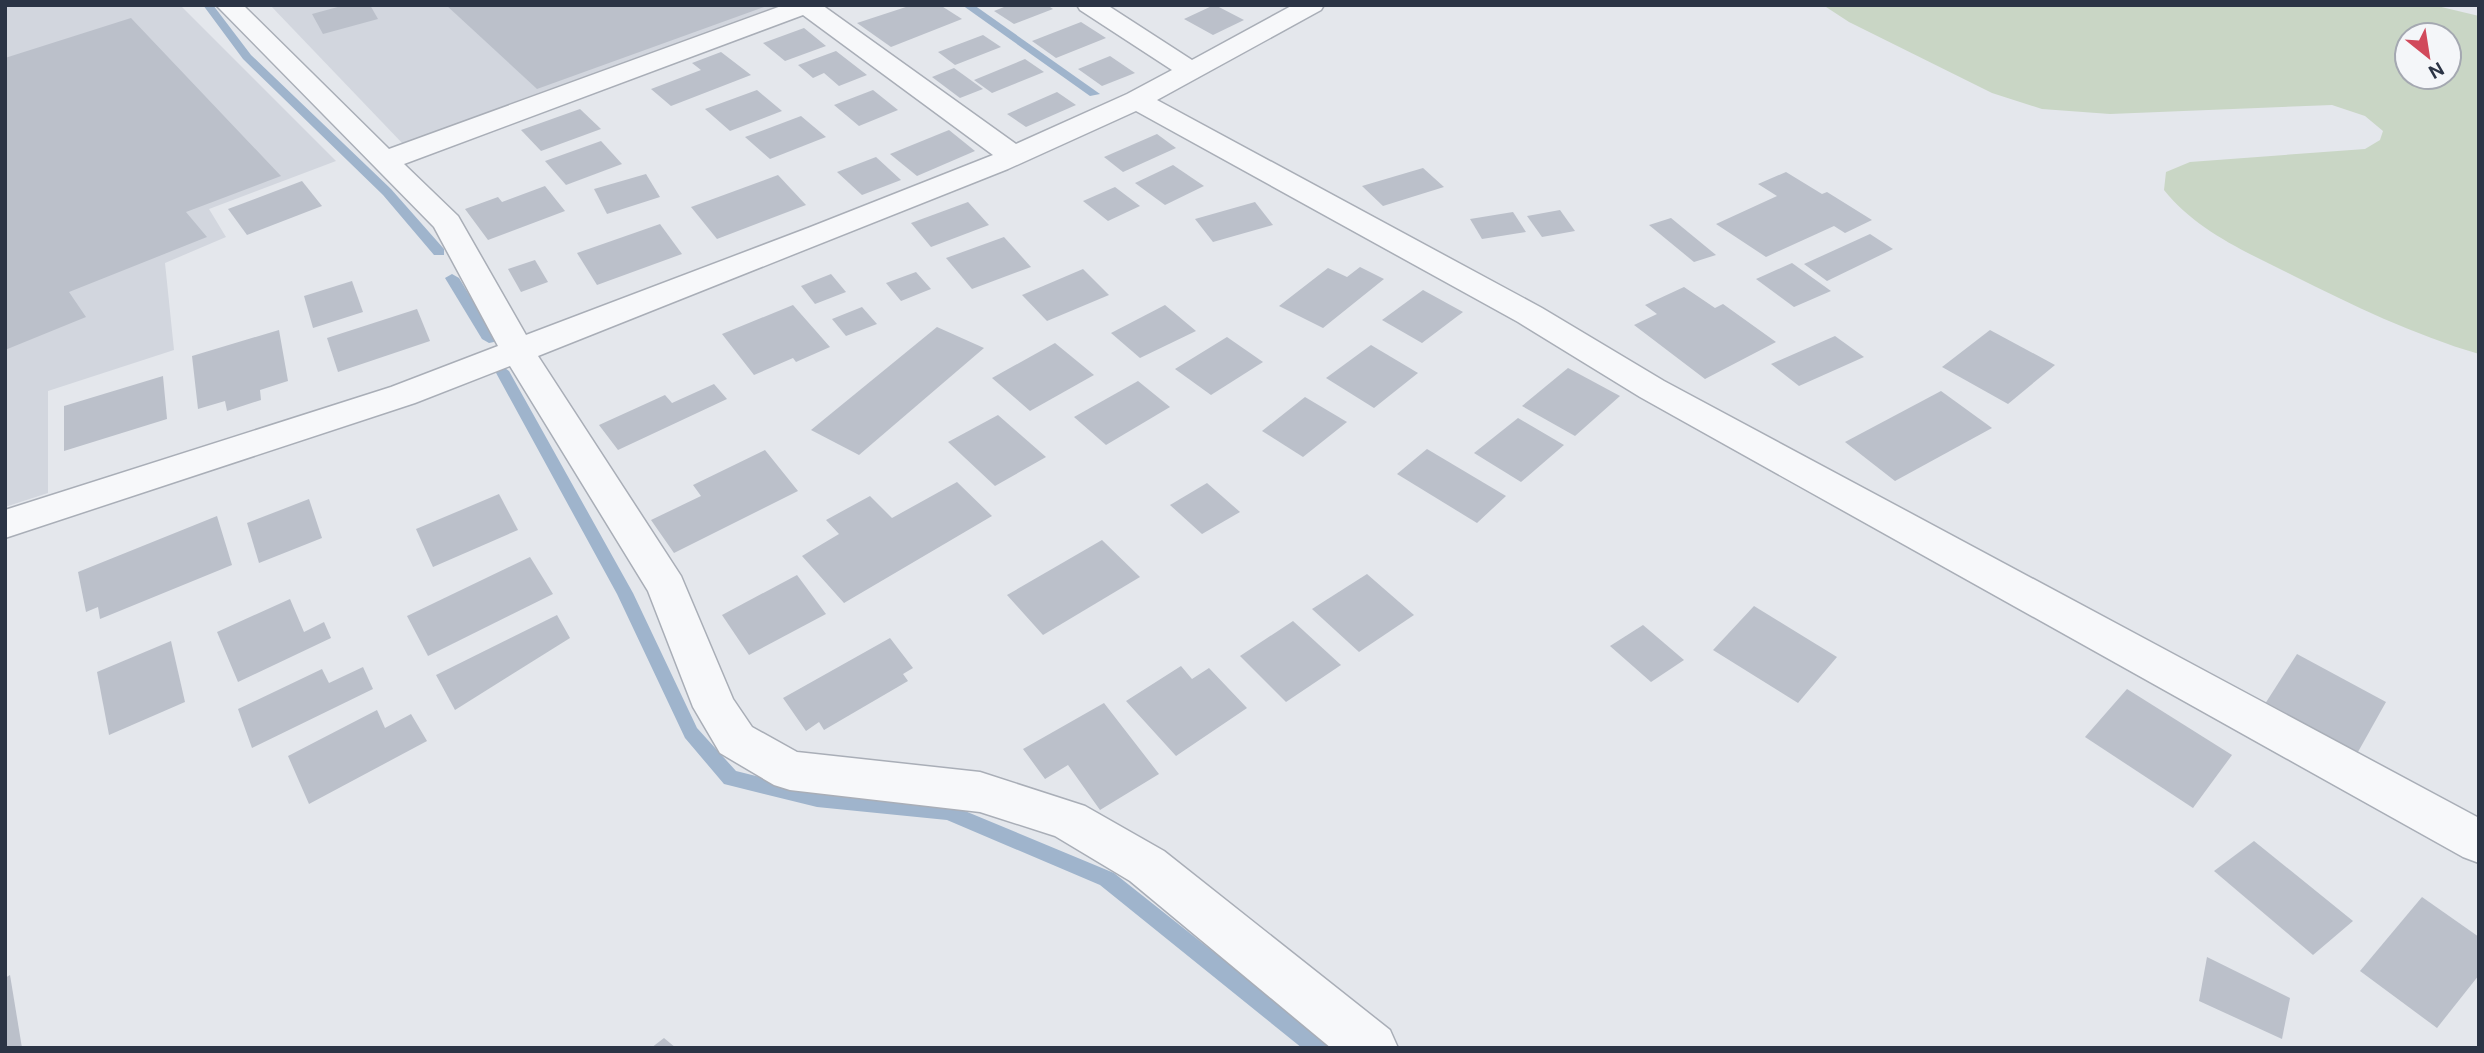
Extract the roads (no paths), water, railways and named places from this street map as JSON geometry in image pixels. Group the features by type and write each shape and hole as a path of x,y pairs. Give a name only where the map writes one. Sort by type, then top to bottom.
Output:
{"street":[{"path":"228,5 447,223 517,350 667,587 715,708 736,740 790,771 980,792 1069,820 1147,866 1373,1048"},
{"path":"1089,5 1191,71"},
{"path":"5,524 403,395 819,235 1013,156 1137,100 1312,5"},
{"path":"384,161 808,6 1013,156"},
{"path":"1137,100 1530,315 1652,389 2479,842"}],"waterway":[{"path":"208,5 247,57 387,192 439,252"},
{"path":"967,5 1094,94"},
{"path":"452,278 489,339"},
{"path":"502,371 625,593 691,733 730,778 817,799 948,812 1107,879 1319,1048"}]}
